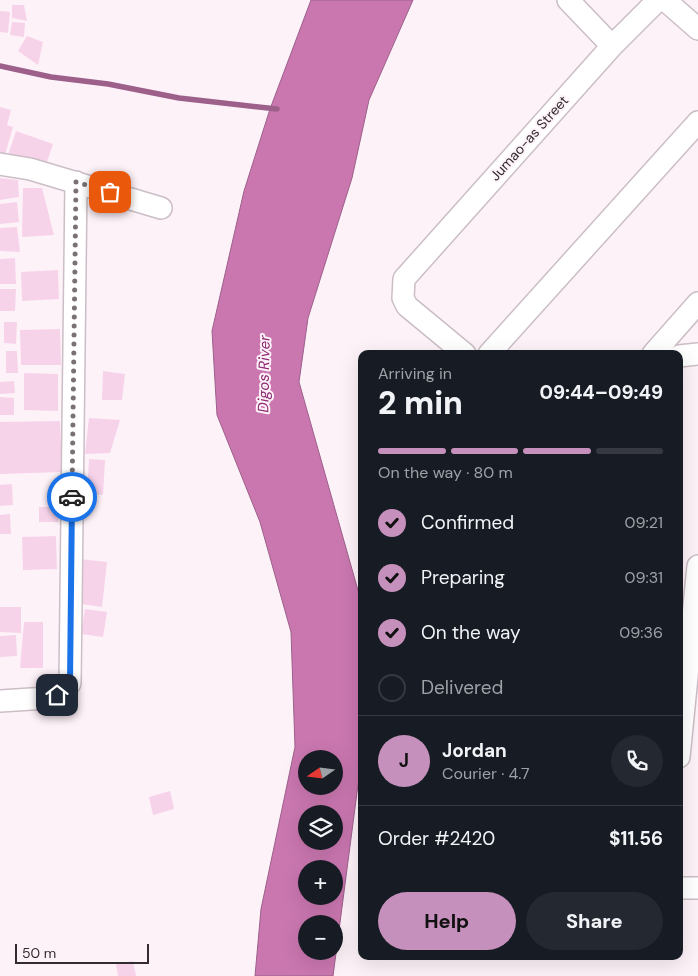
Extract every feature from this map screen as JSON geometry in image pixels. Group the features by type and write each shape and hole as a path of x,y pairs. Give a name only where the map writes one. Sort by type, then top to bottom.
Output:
{"street":[{"path":"568,0 612,46"},
{"name":"Jumao-as Street","path":"460,350 408,306 403,298 404,280 612,46 658,0"},
{"path":"664,0 698,29"},
{"path":"493,350 698,122"},
{"path":"0,164 76,182 161,208"},
{"path":"0,701 47,698 65,691 70,683 76,182"},
{"path":"657,350 698,303"},
{"path":"683,356 698,354"},
{"path":"683,744 690,722 698,566"},
{"path":"683,888 698,888"}],"water":[{"name":"Digos River","path":"311,0 413,0 369,100 352,178 308,318 299,382 358,590 358,785 343,900 343,860 298,860 298,905 342,905 341,915 298,915 298,960 335,960 333,976 255,976 261,909 295,747 291,632 260,522 217,415 212,331 244,191 270,109"}],"building":[{"path":"12,5 24,5 27,21 12,18"},
{"path":"0,11 10,12 8,33 0,32"},
{"path":"12,22 25,23 24,37 10,35"},
{"path":"27,36 43,42 38,65 18,51"},
{"path":"0,107 11,110 7,125 13,127 4,158 0,156"},
{"path":"16,131 53,144 45,168 8,155"},
{"path":"0,178 18,180 19,197 0,200"},
{"path":"23,188 42,188 54,235 22,237"},
{"path":"17,202 19,222 0,224 0,204"},
{"path":"17,227 20,252 0,251 0,228"},
{"path":"15,258 16,284 0,284 0,259"},
{"path":"58,270 59,299 22,301 21,272"},
{"path":"0,289 16,289 15,311 0,311"},
{"path":"4,322 17,322 16,344 4,343"},
{"path":"60,329 61,365 21,365 20,330"},
{"path":"6,351 17,351 18,373 6,373"},
{"path":"103,371 125,374 122,400 102,400"},
{"path":"24,373 58,374 58,411 24,410"},
{"path":"14,381 15,393 0,394 0,382"},
{"path":"0,397 14,398 14,415 0,415"},
{"path":"89,418 120,420 110,453 85,454"},
{"path":"60,421 62,472 0,474 0,422"},
{"path":"89,459 105,460 103,495 87,494"},
{"path":"12,484 13,505 0,506 0,485"},
{"path":"39,507 58,507 58,522 39,522"},
{"path":"10,514 11,534 0,534 0,515"},
{"path":"56,536 57,569 23,570 22,537"},
{"path":"80,559 107,562 102,607 75,603"},
{"path":"0,607 21,607 21,633 0,632"},
{"path":"85,609 107,612 103,637 81,634"},
{"path":"24,622 43,622 43,668 20,668"},
{"path":"16,635 17,656 0,657 0,636"},
{"path":"170,791 174,809 153,815 149,797"},
{"path":"133,961 136,976 118,976 116,964"}],"waterway":[{"path":"0,66 51,77 108,84 179,98 277,109"}],"way so far":[{"path":"72,497 76,182 110,192"}],"route":[{"path":"57,695 69,687 71,673 72,497"}]}
